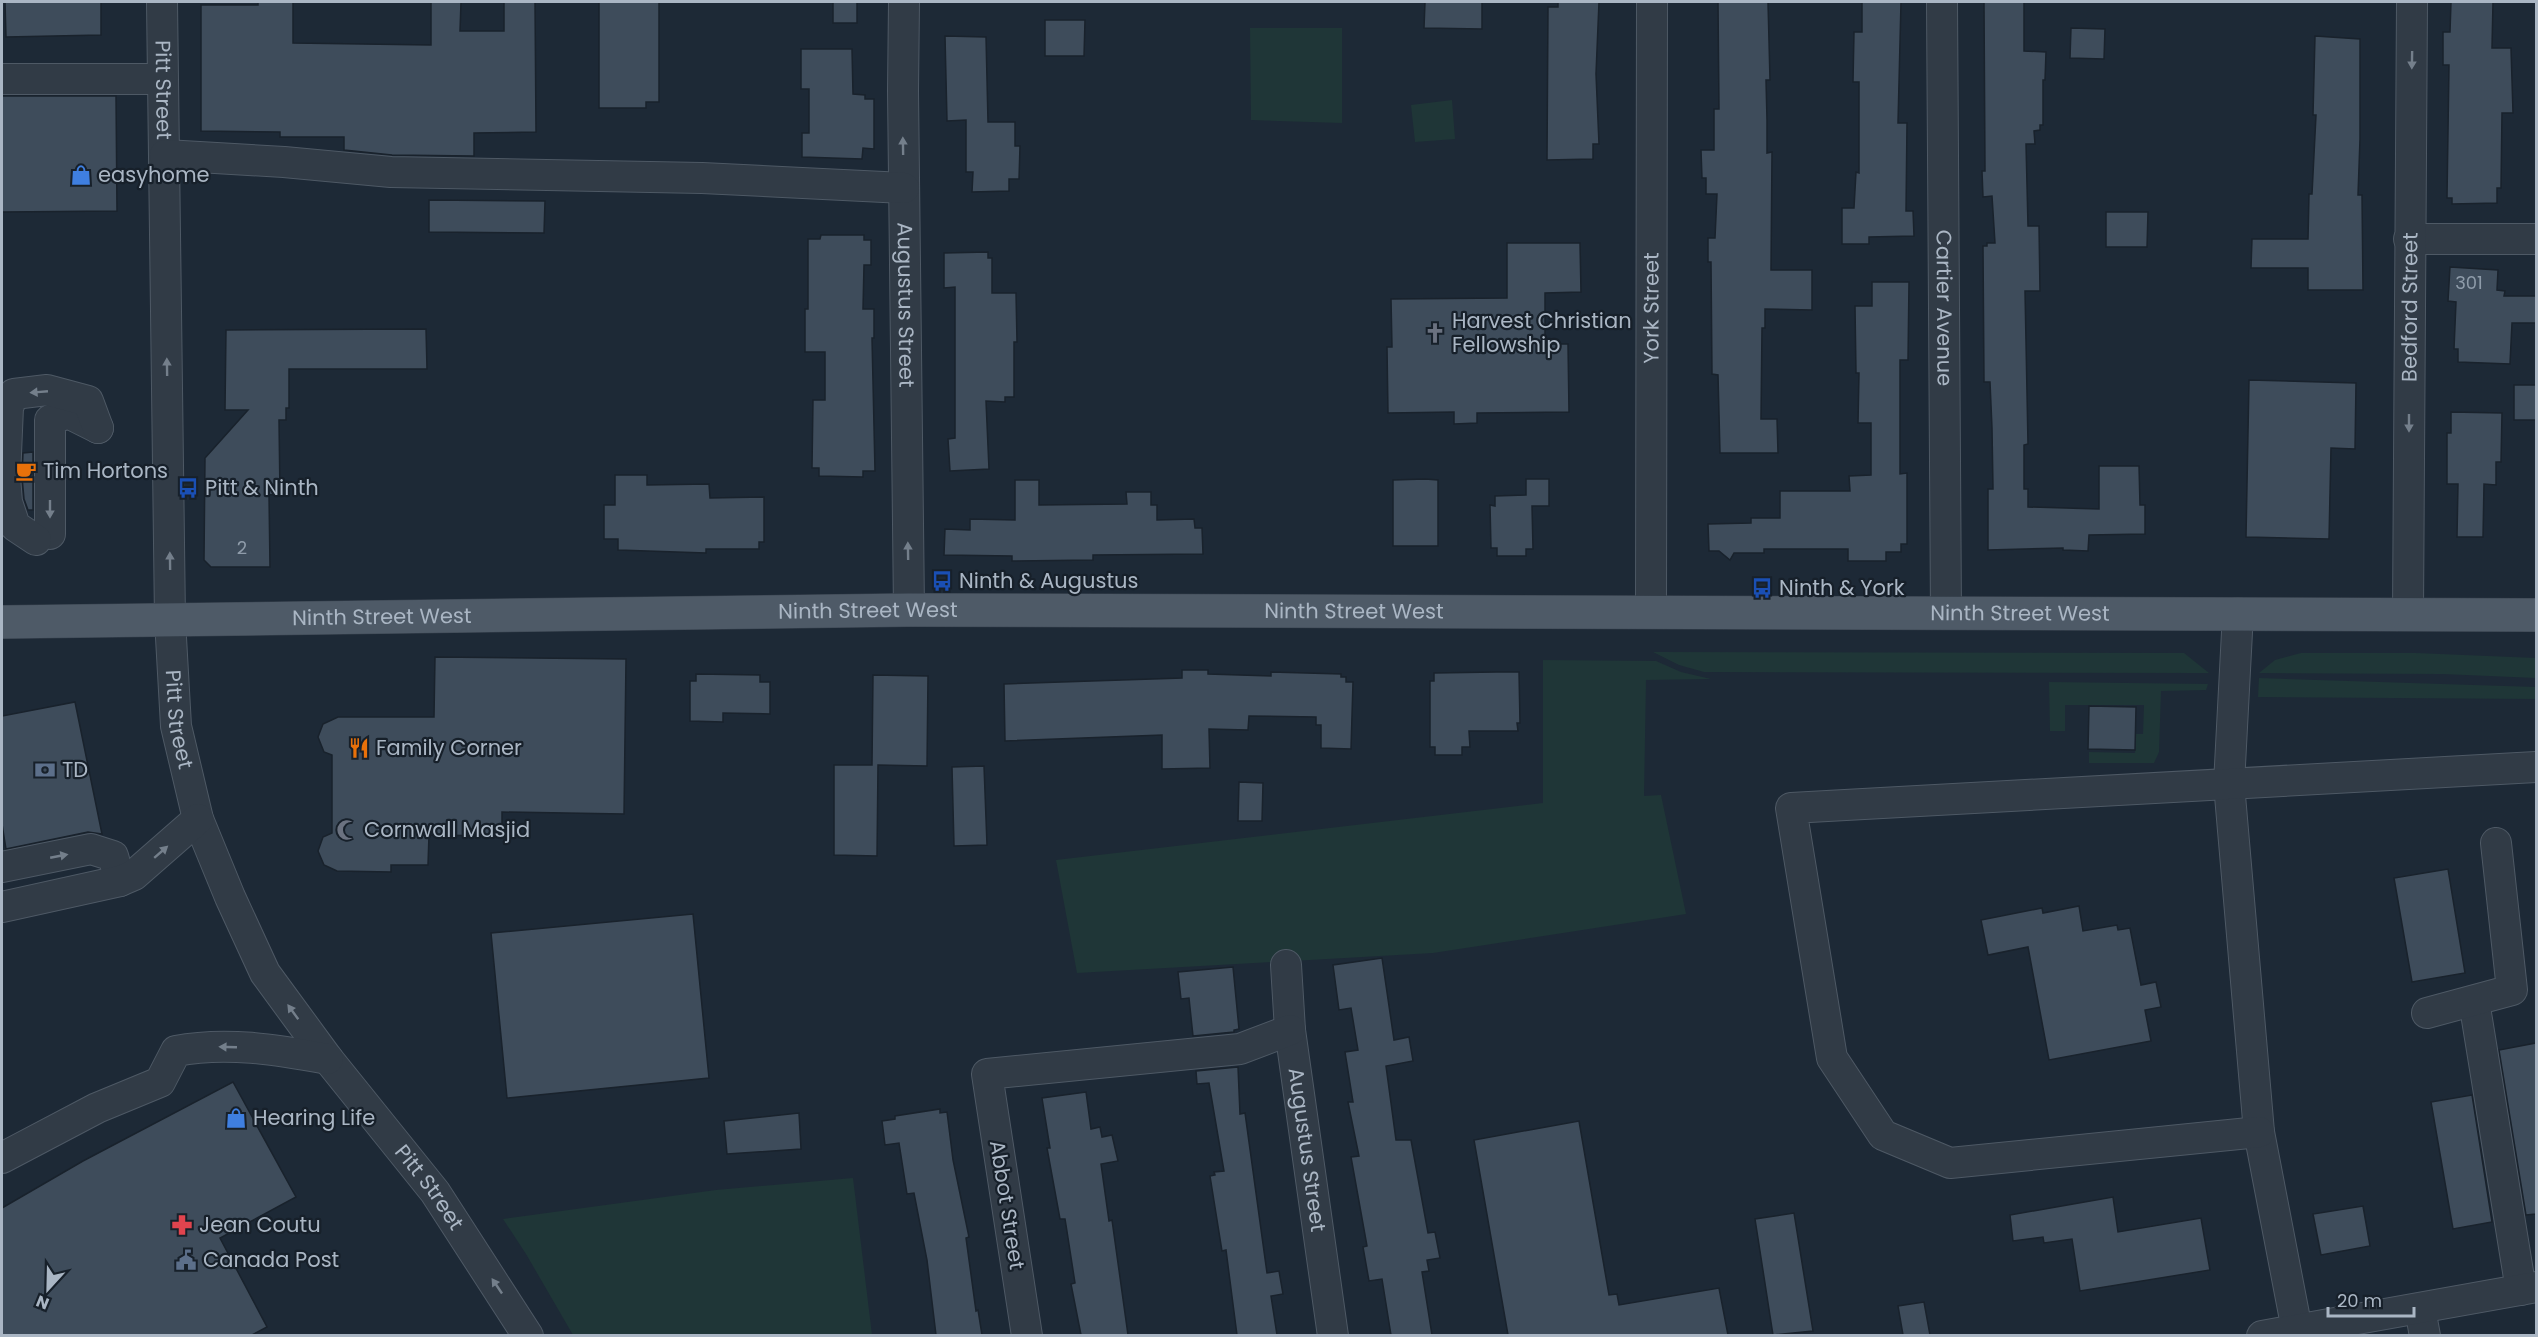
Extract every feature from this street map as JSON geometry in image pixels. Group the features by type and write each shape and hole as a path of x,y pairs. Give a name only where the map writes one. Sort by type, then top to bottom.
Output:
{"main road":[{"name":"Ninth Street West","path":"2,622 909,610 2536,615"}],"street":[{"name":"Pitt Street","path":"162,2 170,620 176,726 198,819 265,973 328,1059 435,1192 528,1335"},
{"name":"Augustus Street","path":"904,2 909,610"},
{"name":"York Street","path":"1651,612 1652,2"},
{"name":"Cartier Avenue","path":"1942,2 1946,614"},
{"name":"Bedford Street","path":"2408,613 2412,2"},
{"path":"2,79 162,79"},
{"path":"165,155 284,162 390,172 702,178 904,188"},
{"path":"2409,239 2536,239"},
{"path":"47,390 88,401 98,428 68,413 50,420 43,537 15,526 7,502 5,477 8,407 14,394 47,390"},
{"path":"2238,613 2229,784 2259,1132 2297,1330"},
{"path":"2259,1132 1950,1163 1883,1135 1832,1058 1791,808 2536,768"},
{"path":"2,907 120,881 134,874 198,819"},
{"path":"2427,1013 2512,990 2496,843"},
{"path":"2,867 91,849 113,856 120,881"},
{"name":"Augustus Street","path":"1286,965 1290,1030 1333,1335"},
{"path":"2262,1335 2297,1330 2422,1322 2529,1288 2474,1000"},
{"name":"Abbot Street","path":"1027,1335 987,1074 1239,1049 1290,1030"},
{"path":"2,1158 97,1108 160,1082 176,1051 204,1046 263,1048 328,1059"}],"green space":[{"path":"1250,28 1342,28 1342,123 1251,120"},
{"path":"1452,100 1455,139 1415,142 1411,105"},
{"path":"1653,652 2184,653 2209,673 1704,672 1679,665"},
{"path":"2301,653 2416,653 2536,658 2536,678 2442,674 2259,673 2275,660"},
{"path":"1543,660 1656,661 1681,672 1711,679 1646,680 1644,796 1661,795 1686,914 1433,953 1077,973 1056,860 1543,803"},
{"path":"2259,678 2536,687 2536,699 2258,697"},
{"path":"2049,682 2208,684 2206,690 2161,691 2159,752 2154,763 2089,763 2089,752 2135,753 2136,734 2143,734 2144,705 2065,705 2065,731 2050,731"},
{"path":"853,1178 872,1335 573,1335 503,1219 716,1190"}],"building":[{"path":"5,2 101,2 101,35 6,37"},
{"path":"258,2 293,2 293,43 431,45 431,2 461,2 460,31 504,31 504,2 535,2 536,132 474,133 474,156 392,155 344,150 344,137 280,137 280,132 201,131 201,5 258,5"},
{"path":"599,2 659,2 659,102 646,102 646,108 599,108"},
{"path":"833,2 857,2 857,23 833,23"},
{"path":"1425,2 1482,2 1482,29 1424,28"},
{"path":"1558,2 1599,2 1596,74 1599,144 1593,144 1593,159 1547,160 1548,7 1558,7"},
{"path":"1718,2 1768,2 1770,80 1766,80 1767,153 1772,152 1771,270 1812,270 1812,310 1765,309 1765,328 1762,328 1761,419 1777,419 1778,453 1720,453 1718,375 1712,374 1711,262 1708,262 1708,238 1715,238 1717,194 1706,194 1706,178 1702,178 1701,150 1714,150 1714,109 1719,109"},
{"path":"1862,2 1901,2 1898,123 1907,123 1906,211 1913,211 1914,236 1869,237 1869,244 1842,244 1842,208 1854,208 1856,172 1859,173 1859,82 1853,82 1854,32 1862,32"},
{"path":"1984,2 2024,2 2024,51 2046,52 2045,80 2043,80 2043,125 2040,125 2040,130 2034,131 2035,144 2026,144 2028,226 2039,226 2040,291 2025,291 2028,444 2024,445 2024,489 2028,489 2028,507 2099,509 2099,466 2139,466 2140,505 2145,505 2145,534 2089,535 2088,551 2063,550 2063,548 1988,550 1988,489 1993,489 1992,428 1990,382 1984,382 1983,246 1987,246 1987,243 1995,243 1992,196 1983,197 1982,171 1985,171"},
{"path":"2451,2 2493,2 2492,48 2511,48 2513,113 2502,113 2501,188 2497,188 2497,203 2452,204 2452,198 2447,198 2449,65 2443,65 2443,32 2450,32"},
{"path":"1045,20 1085,20 1084,56 1045,56"},
{"path":"2071,28 2105,29 2104,59 2070,58"},
{"path":"945,36 986,37 988,122 1015,122 1015,146 1020,146 1019,179 1009,179 1009,191 972,192 973,172 966,172 966,120 947,121"},
{"path":"2315,36 2360,39 2358,195 2362,195 2363,290 2308,290 2308,268 2251,268 2252,239 2308,239 2309,194 2312,194 2316,115 2313,115"},
{"path":"801,49 852,49 853,94 865,95 865,99 874,99 874,149 863,148 862,159 802,157 802,133 809,133 809,89 801,89"},
{"path":"2,96 116,96 117,211 2,212"},
{"path":"429,200 545,201 544,233 429,232"},
{"path":"2106,212 2148,212 2147,247 2106,247"},
{"path":"821,235 864,235 864,240 871,240 871,265 864,265 863,309 874,309 874,338 872,338 875,471 863,471 863,477 819,476 819,468 812,468 813,400 825,400 825,352 805,352 805,309 808,309 808,239 820,239"},
{"name":"Harvest Christian Fellowship","path":"1507,243 1580,243 1581,292 1545,293 1545,344 1568,344 1569,412 1477,413 1477,423 1454,424 1454,412 1388,413 1387,347 1392,347 1391,299 1507,298"},
{"path":"988,252 988,258 992,258 992,293 1016,293 1017,342 1014,342 1014,397 1005,397 1005,402 986,401 989,469 950,471 948,439 955,438 955,287 944,288 944,253"},
{"path":"2450,267 2498,270 2497,290 2505,291 2504,296 2536,296 2536,323 2512,323 2510,364 2458,362 2458,349 2454,349 2456,302 2448,301"},
{"path":"1872,282 1909,282 1908,360 1900,360 1900,474 1907,473 1907,544 1901,544 1901,552 1886,552 1886,561 1848,561 1848,549 1764,549 1764,553 1734,553 1730,560 1719,551 1709,551 1708,524 1751,523 1751,518 1780,518 1780,491 1850,491 1849,476 1871,475 1871,423 1858,423 1859,373 1856,373 1855,306 1872,306"},
{"path":"426,329 427,369 289,369 289,408 286,408 286,420 279,420 280,494 269,495 270,567 211,567 204,560 205,458 248,410 225,410 226,330"},
{"path":"2249,380 2356,383 2355,449 2331,448 2329,539 2246,537"},
{"path":"2514,385 2536,385 2536,420 2514,420"},
{"path":"2451,412 2502,413 2501,462 2496,462 2496,485 2484,484 2483,537 2457,537 2458,484 2447,484 2447,433 2451,433"},
{"path":"33,452 33,510 28,510 24,499 22,477 23,453"},
{"path":"615,475 647,475 647,485 709,484 710,498 764,497 764,542 759,542 759,549 706,549 706,553 618,550 618,539 604,539 604,505 615,505"},
{"path":"1526,479 1549,479 1549,506 1532,506 1533,549 1526,549 1526,556 1497,556 1497,548 1491,548 1490,505 1495,506 1495,496 1526,495"},
{"path":"1015,480 1039,480 1039,505 1127,504 1126,492 1151,492 1151,505 1157,505 1157,520 1194,519 1195,528 1202,528 1203,554 1093,555 1093,560 1012,561 1012,556 944,555 945,529 970,530 970,519 1015,520"},
{"path":"1393,480 1438,480 1438,546 1393,546"},
{"path":"435,657 626,659 624,814 502,812 502,836 429,835 428,865 391,865 391,872 337,871 324,865 318,851 323,837 332,833 332,755 324,752 318,737 323,724 338,717 434,717"},
{"path":"1182,670 1208,670 1208,674 1271,676 1271,672 1341,674 1341,677 1346,677 1346,682 1353,682 1351,749 1321,748 1321,725 1316,725 1316,717 1249,716 1248,730 1209,729 1210,768 1162,769 1162,735 1005,741 1004,684 1182,678"},
{"path":"1519,672 1520,723 1517,723 1518,731 1469,731 1470,747 1462,747 1462,755 1435,755 1435,747 1430,747 1430,681 1434,681 1434,673"},
{"path":"696,674 760,675 760,682 770,682 770,714 723,713 723,722 690,721 690,681 696,681"},
{"path":"873,675 928,676 927,766 878,765 877,856 834,855 834,765 872,765"},
{"name":"TD","path":"75,702 102,834 88,832 6,849 2,824 2,716"},
{"path":"2089,706 2136,707 2135,750 2088,749"},
{"path":"984,766 987,845 954,846 952,767"},
{"path":"1239,782 1263,783 1262,821 1238,821"},
{"path":"2448,869 2465,973 2412,982 2394,878"},
{"path":"2079,906 2083,931 2117,925 2118,930 2130,928 2141,985 2156,982 2161,1007 2145,1010 2151,1041 2049,1060 2028,947 1988,955 1981,920 2042,908 2043,913"},
{"path":"693,914 709,1078 507,1098 491,933"},
{"path":"1382,958 1394,1040 1409,1037 1413,1061 1386,1066 1396,1140 1411,1140 1428,1233 1435,1232 1440,1258 1427,1260 1429,1271 1422,1272 1432,1335 1391,1335 1382,1279 1369,1281 1363,1247 1367,1246 1351,1157 1359,1156 1348,1102 1353,1102 1345,1052 1358,1050 1351,1008 1339,1010 1333,965"},
{"path":"1233,967 1239,1029 1234,1032 1193,1036 1189,998 1181,999 1178,972"},
{"path":"2536,1043 2536,1214 2526,1215 2499,1050"},
{"path":"1238,1067 1240,1114 1245,1113 1267,1273 1279,1271 1283,1294 1271,1296 1277,1335 1237,1335 1226,1250 1222,1251 1210,1176 1215,1175 1214,1172 1224,1171 1209,1083 1197,1084 1196,1071"},
{"path":"233,1082 296,1197 220,1238 267,1327 252,1335 2,1335 2,1208 83,1161"},
{"path":"1086,1092 1091,1129 1100,1127 1102,1137 1112,1135 1118,1161 1101,1164 1109,1221 1112,1220 1128,1335 1081,1335 1071,1284 1075,1283 1065,1219 1060,1219 1047,1148 1050,1148 1042,1098"},
{"path":"2472,1095 2492,1222 2453,1229 2431,1102"},
{"path":"940,1109 940,1113 947,1112 953,1160 969,1237 966,1238 976,1311 978,1310 982,1335 936,1335 927,1260 914,1193 907,1194 899,1143 885,1145 882,1121 895,1119 895,1116"},
{"path":"799,1113 801,1149 727,1154 724,1121"},
{"path":"1579,1121 1609,1295 1617,1294 1619,1305 1719,1288 1728,1335 1508,1335 1474,1140"},
{"path":"2113,1197 2118,1232 2201,1218 2210,1270 2080,1291 2072,1239 2044,1243 2043,1237 2013,1241 2010,1215"},
{"path":"2363,1206 2370,1246 2321,1255 2313,1214"},
{"path":"1794,1213 1813,1331 1773,1335 1755,1219"},
{"path":"1924,1302 1930,1335 1903,1335 1898,1306"}],"place":[{"name":"easyhome","path":"81,175"},
{"name":"Harvest Christian Fellowship","path":"1435,333"},
{"name":"Tim Hortons","path":"26,471"},
{"name":"Pitt & Ninth","path":"188,488"},
{"name":"Ninth & Augustus","path":"942,581"},
{"name":"Ninth & York","path":"1762,588"},
{"name":"Family Corner","path":"359,748"},
{"name":"TD","path":"45,770"},
{"name":"Cornwall Masjid","path":"347,830"},
{"name":"Hearing Life","path":"236,1118"},
{"name":"Jean Coutu","path":"182,1225"},
{"name":"Canada Post","path":"186,1260"}]}
